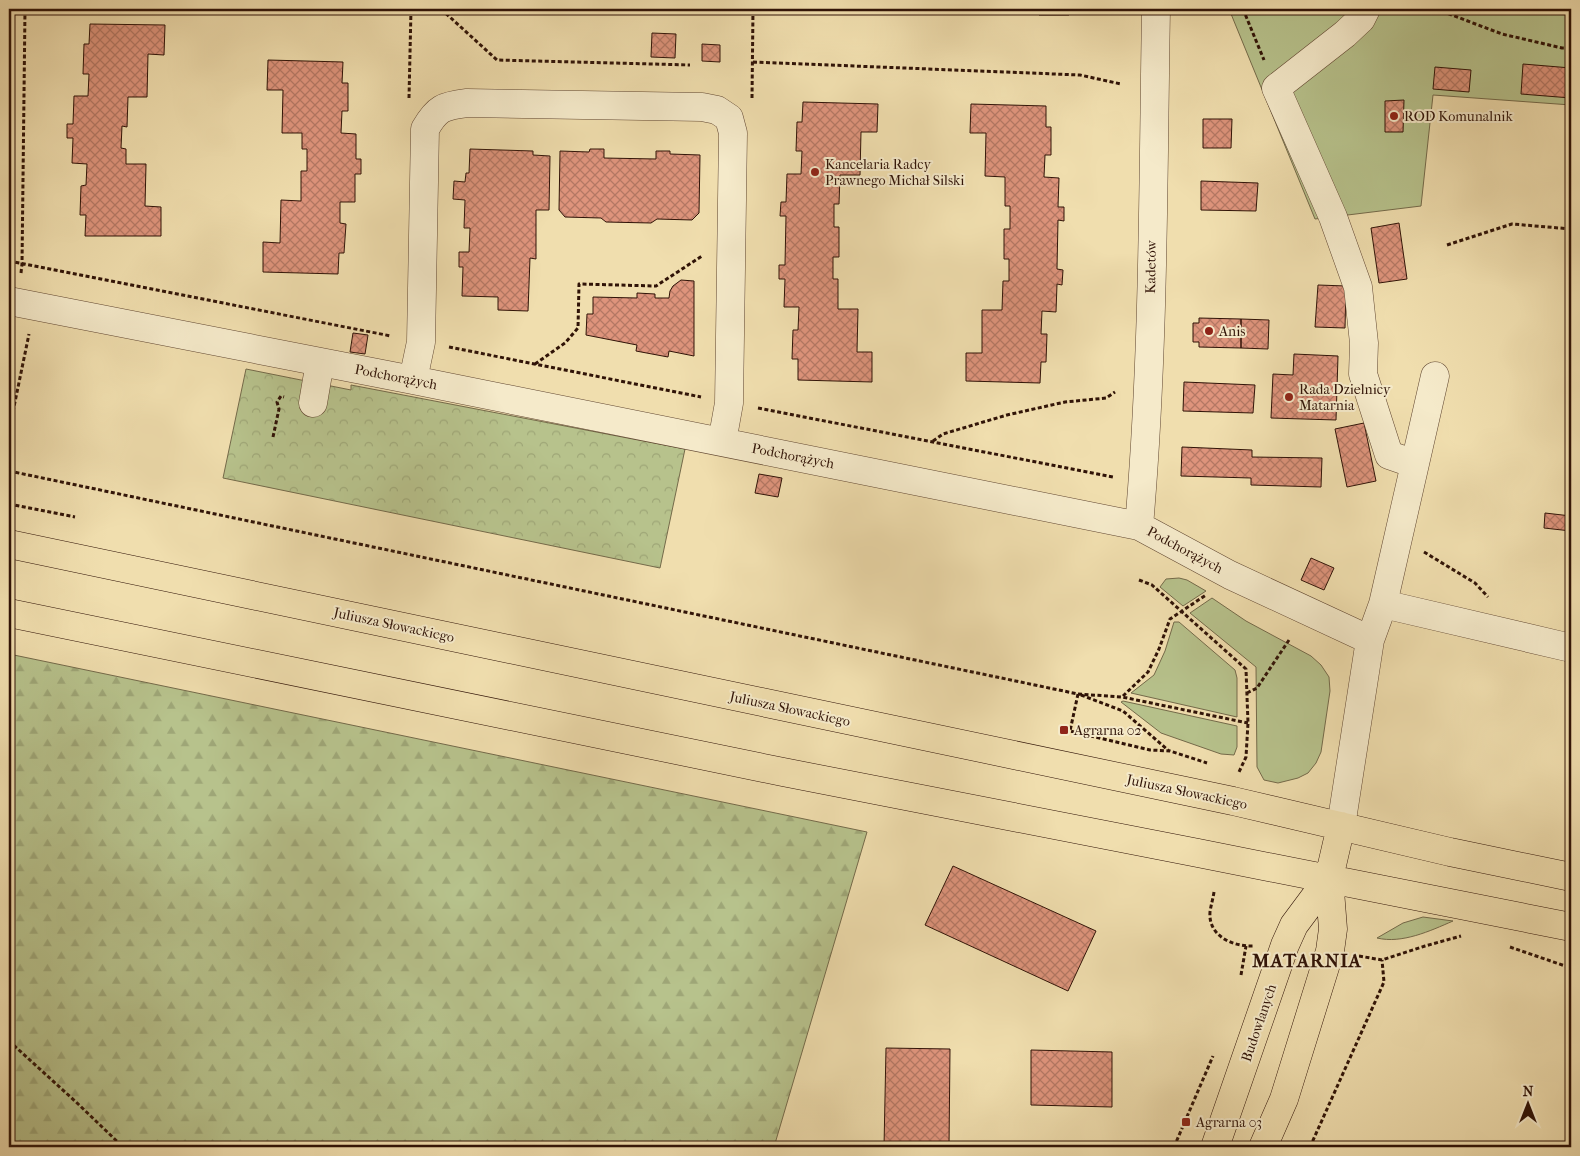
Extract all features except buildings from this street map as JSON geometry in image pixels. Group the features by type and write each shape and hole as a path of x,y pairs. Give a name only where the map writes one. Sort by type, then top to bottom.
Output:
{"main road":[{"name":"Juliusza Słowackiego","path":"9,544 1233,801 1450,852 1571,877"},
{"path":"9,613 783,772 1571,927"},
{"name":"Budowlanych","path":"1263,1147 1284,1099 1330,951 1333,929 1329,878 1341,826"},
{"name":"Budowlanych","path":"1215,1147 1294,925 1329,878"}],"street":[{"name":"Kadetów","path":"1139,526 1143,483 1149,342 1156,9"},
{"path":"1366,9 1361,19 1345,34 1276,88 1333,217 1358,287 1364,342 1363,374 1389,454 1415,464"},
{"path":"413,380 422,342 425,129 434,114 449,105 467,103 689,106 717,110 729,118 733,133 729,403 722,442"},
{"name":"Podchorążych","path":"20,304 413,380 1139,526 1230,575 1370,640"},
{"path":"313,403 320,362"},
{"path":"1341,826 1370,640 1383,604 1435,376"},
{"path":"1383,604 1571,648"}],"path":[{"path":"9,431 22,264 25,9"},
{"path":"441,9 497,60 690,65"},
{"path":"1242,9 1276,88"},
{"path":"1436,9 1502,34 1562,48 1571,48"},
{"path":"753,62 1080,75 1122,84"},
{"path":"1447,245 1512,224 1571,229"},
{"path":"535,364 565,342 578,328 579,284 656,286 732,236"},
{"path":"9,262 1143,483"},
{"path":"933,442 943,434 1007,415 1065,402 1106,398 1115,392"},
{"path":"9,471 1078,694 1122,697 1248,723"},
{"path":"9,504 75,517"},
{"path":"1398,542 1421,550 1475,583 1517,635"},
{"path":"1139,580 1152,585 1246,669 1248,723 1246,757 1238,774"},
{"path":"1122,697 1148,672 1159,650 1170,619 1213,590"},
{"path":"1247,693 1257,688 1289,640"},
{"path":"1078,694 1123,711 1170,751 1150,750 1070,731 1078,694"},
{"path":"1214,892 1210,913 1212,927 1222,938 1246,946 1286,945"},
{"path":"1330,951 1382,960 1462,936"},
{"path":"1239,984 1246,946"},
{"path":"1509,947 1571,968"},
{"path":"1310,1147 1384,982 1382,960"},
{"path":"9,1041 123,1147"},
{"path":"1174,1147 1216,1048"}],"green space":[{"path":"1229,9 1571,9 1571,105 1433,95 1421,206 1315,219"},
{"path":"246,369 351,390 351,385 685,449 660,568 223,478"},
{"path":"1179,578 1187,580 1206,591 1183,606 1160,587 1166,579"},
{"path":"1212,598 1246,621 1311,656 1321,665 1329,677 1330,691 1321,752 1316,763 1308,773 1298,778 1278,783 1264,780 1257,767 1256,667 1190,613"},
{"path":"1174,622 1179,622 1235,670 1237,678 1237,717 1131,693 1154,675 1165,651"},
{"path":"9,654 867,832 774,1147 9,1147"},
{"path":"1121,702 1237,726 1237,747 1234,755 1221,754 1161,733"},
{"path":"1423,917 1453,921 1406,938 1377,938 1403,923"}],"place":[{"name":"ROD Komunalnik","path":"1394,116"},
{"name":"Kancelaria Radcy Prawnego Michał Silski","path":"815,172"},
{"name":"Anis","path":"1209,331"},
{"name":"Rada Dzielnicy Matarnia","path":"1289,397"},
{"name":"Agrarna 02","path":"1064,730"},
{"name":"Agrarna 03","path":"1186,1122"}],"district":[{"name":"MATARNIA","path":"1307,961"}]}
